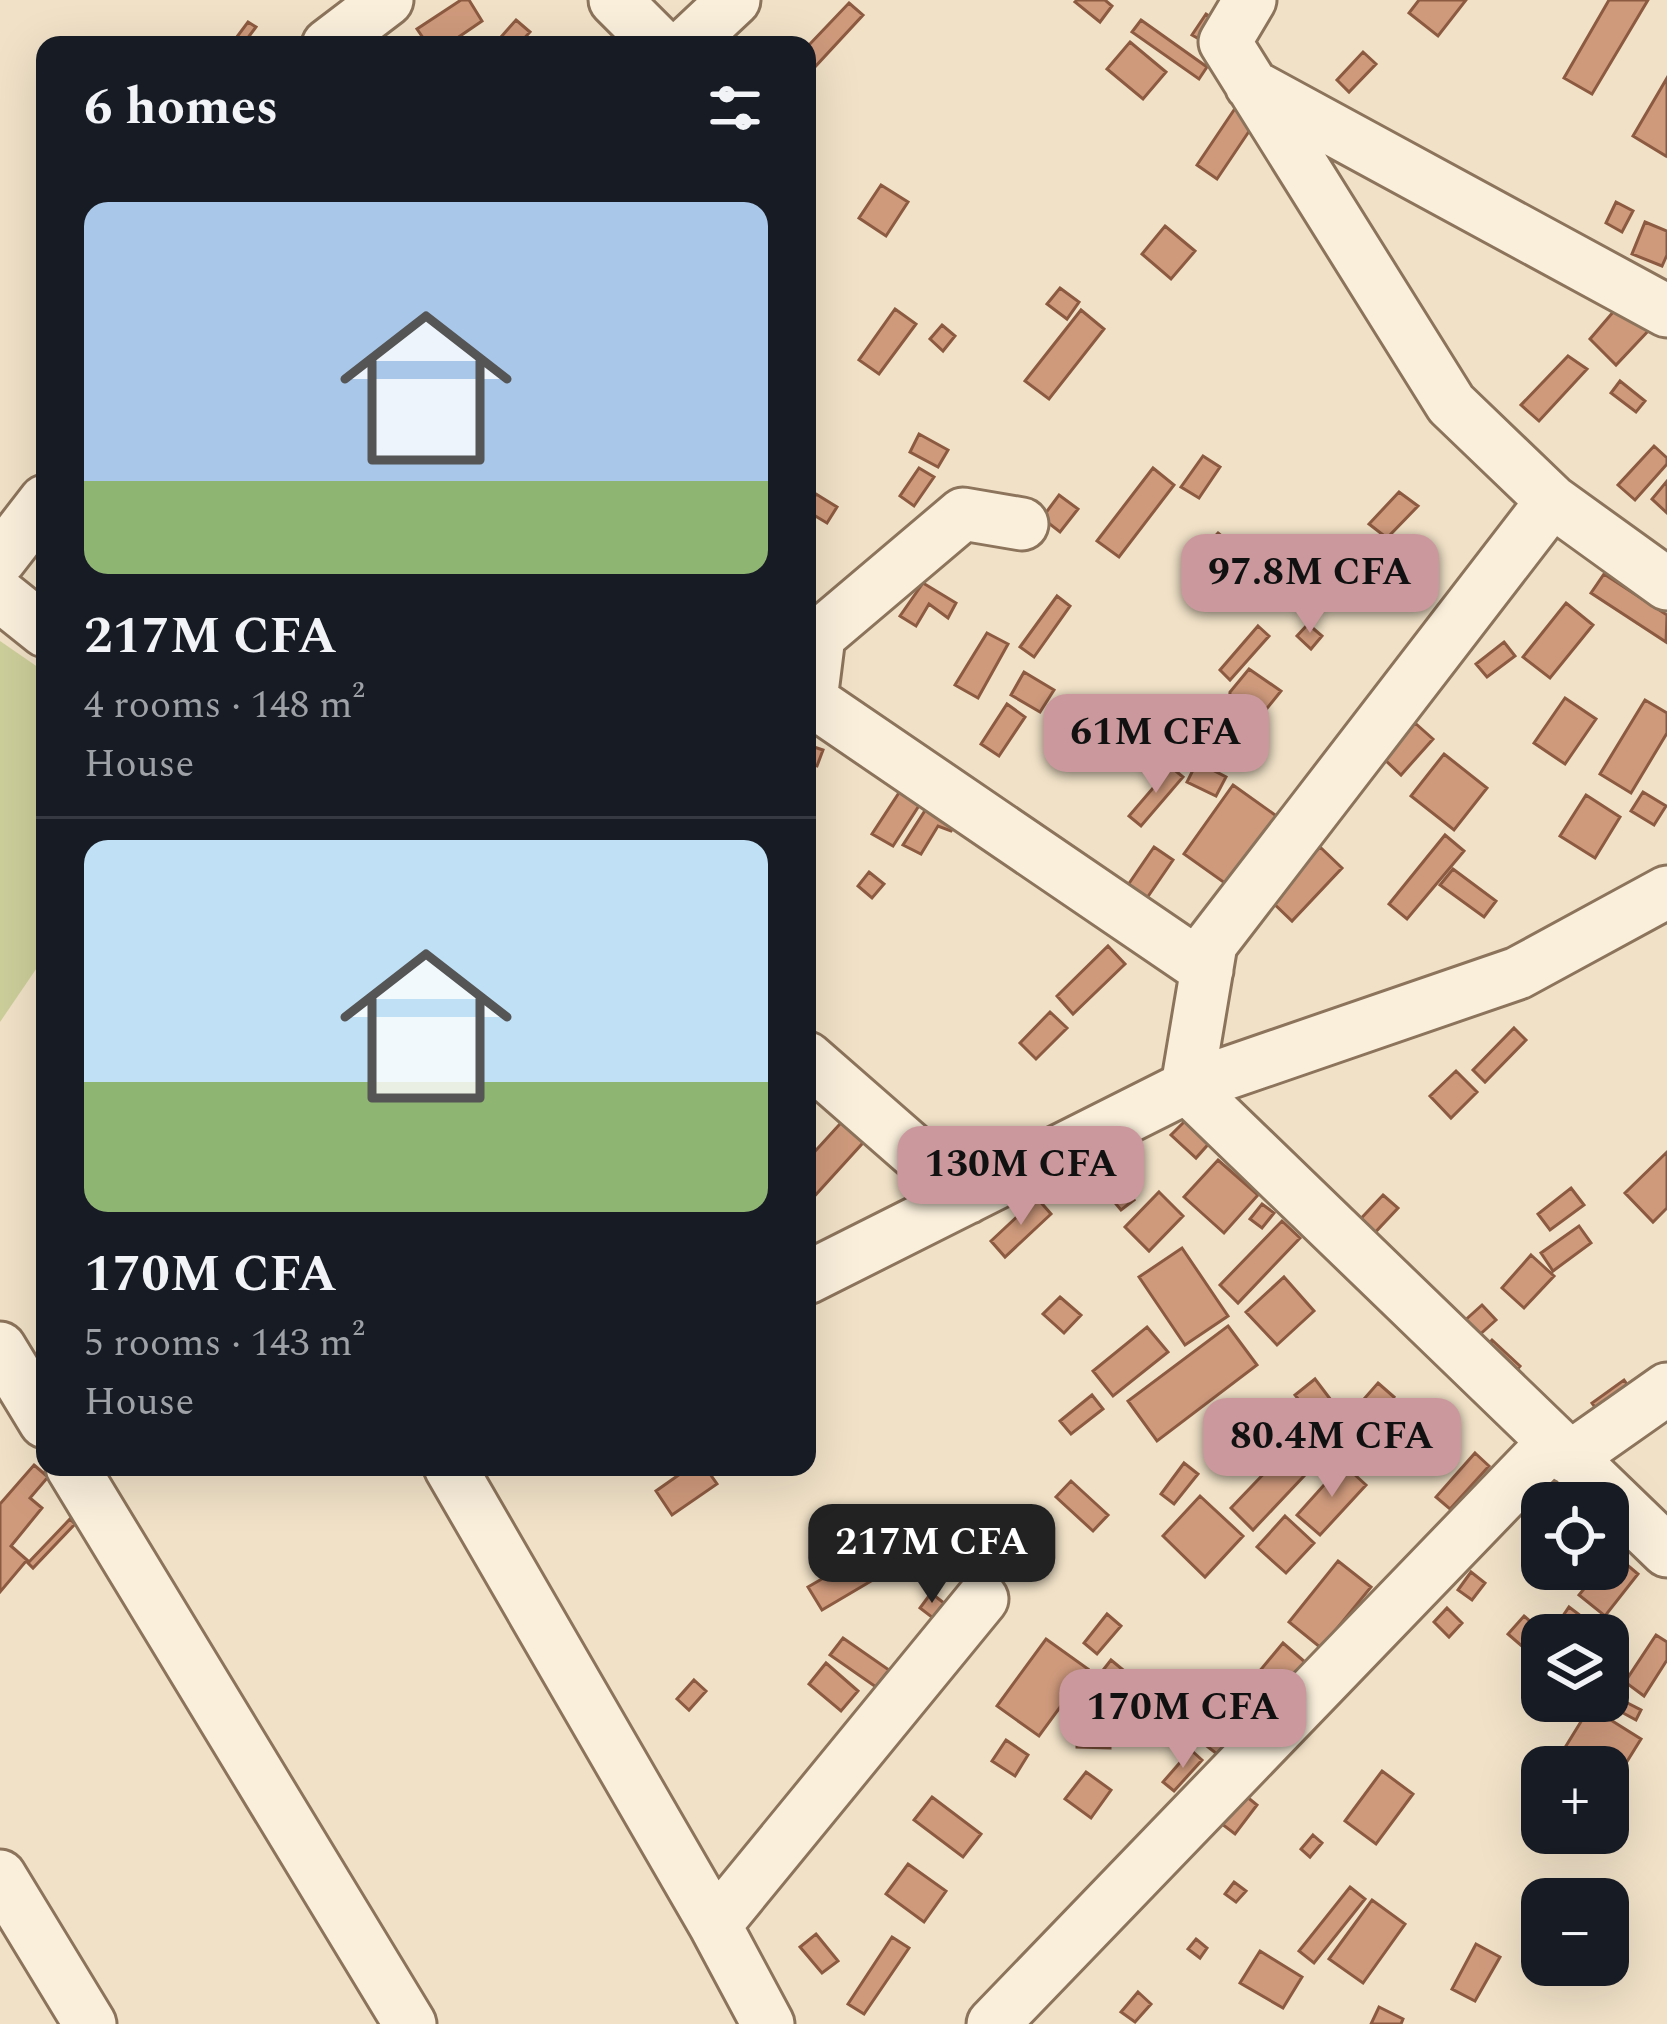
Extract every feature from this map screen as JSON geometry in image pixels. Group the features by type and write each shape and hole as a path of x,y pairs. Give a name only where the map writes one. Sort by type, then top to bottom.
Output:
{"street":[{"path":"340,36 387,0"},
{"path":"615,0 651,36"},
{"path":"696,36 734,0"},
{"path":"1250,0 1225,42 1450,404 1552,501 1667,584"},
{"path":"1250,84 1667,311"},
{"path":"1187,1088 1211,944 1552,501"},
{"path":"0,559 36,513"},
{"path":"816,655 819,636 963,514 1022,524"},
{"path":"0,595 36,624"},
{"path":"816,705 1207,970"},
{"path":"816,1274 1187,1088 1518,973 1667,892"},
{"path":"816,1066 967,1198"},
{"path":"1187,1088 1667,1551"},
{"path":"0,1348 36,1407"},
{"path":"993,2024 1561,1450 1667,1389"},
{"path":"77,1476 410,2024"},
{"path":"454,1476 768,2024"},
{"path":"715,1925 982,1599"},
{"path":"0,1876 90,2024"}],"green space":[{"path":"0,641 36,666 36,969 0,1022"}],"building":[{"path":"461,0 469,0 482,21 460,36 422,36 417,29"},
{"path":"1077,0 1105,0 1112,6 1100,22"},
{"path":"1419,0 1466,0 1438,36 1409,13"},
{"path":"1609,0 1648,0 1592,94 1564,78"},
{"path":"849,3 863,15 816,66 816,38"},
{"path":"1206,14 1218,22 1206,43 1192,35"},
{"path":"516,20 530,32 526,36 502,36"},
{"path":"1141,20 1207,67 1199,79 1132,32"},
{"path":"248,22 256,27 249,36 238,36"},
{"path":"1130,42 1166,72 1143,99 1107,69"},
{"path":"1363,52 1376,64 1349,92 1337,80"},
{"path":"1667,78 1667,154 1666,156 1633,136"},
{"path":"1238,104 1258,118 1217,179 1197,165"},
{"path":"881,185 908,202 886,236 859,218"},
{"path":"1616,202 1633,211 1622,232 1606,223"},
{"path":"1645,222 1667,231 1662,266 1632,254"},
{"path":"1165,226 1195,251 1171,279 1142,254"},
{"path":"1060,288 1079,302 1067,319 1047,304"},
{"path":"1620,304 1651,328 1616,365 1590,339"},
{"path":"895,309 916,324 879,374 859,360"},
{"path":"1081,310 1104,329 1049,399 1025,381"},
{"path":"942,325 955,336 943,351 930,339"},
{"path":"1568,356 1587,369 1539,421 1521,405"},
{"path":"1620,381 1645,401 1636,412 1611,393"},
{"path":"919,434 948,450 938,467 910,452"},
{"path":"1654,446 1667,464 1635,500 1618,485"},
{"path":"1203,456 1220,467 1199,498 1181,487"},
{"path":"919,468 934,477 914,506 900,496"},
{"path":"1153,468 1174,485 1119,557 1097,541"},
{"path":"1667,481 1667,513 1652,499"},
{"path":"1399,492 1418,506 1387,538 1369,524"},
{"path":"816,494 837,507 827,523 816,516"},
{"path":"1059,495 1078,509 1060,532 1042,518"},
{"path":"1218,533 1238,550 1227,561 1208,544"},
{"path":"1604,574 1667,615 1666,642 1591,593"},
{"path":"923,583 956,603 948,618 929,604 916,626 900,616"},
{"path":"1057,596 1070,606 1034,657 1020,647"},
{"path":"1566,603 1593,625 1550,678 1523,657"},
{"path":"1308,624 1322,636 1311,649 1297,636"},
{"path":"1258,626 1269,636 1230,680 1220,670"},
{"path":"987,633 1008,644 978,698 955,685"},
{"path":"1504,642 1515,656 1487,677 1476,664"},
{"path":"1249,669 1281,691 1252,727 1229,707 1230,692"},
{"path":"1024,672 1054,690 1040,712 1011,695"},
{"path":"1565,698 1596,719 1565,764 1534,743"},
{"path":"1645,700 1667,713 1667,733 1631,793 1600,774"},
{"path":"1007,704 1025,717 999,756 981,744"},
{"path":"1415,723 1433,739 1401,775 1384,759"},
{"path":"1109,724 1123,732 1114,750 1099,742"},
{"path":"1444,754 1487,788 1454,830 1411,796"},
{"path":"1197,762 1226,777 1216,796 1187,782"},
{"path":"1171,767 1183,777 1141,826 1129,816"},
{"path":"910,776 931,787 893,846 872,834"},
{"path":"1233,785 1278,817 1229,886 1184,854"},
{"path":"1643,792 1666,806 1654,825 1631,811"},
{"path":"935,795 966,810 951,831 938,826 921,854 903,845"},
{"path":"1586,795 1620,817 1595,858 1560,836"},
{"path":"1445,835 1464,851 1407,919 1389,904"},
{"path":"1154,847 1173,860 1138,911 1119,898"},
{"path":"1320,847 1342,868 1292,921 1270,900"},
{"path":"1453,869 1496,901 1484,917 1440,885"},
{"path":"869,872 884,884 872,898 858,886"},
{"path":"1108,946 1125,964 1073,1014 1057,996"},
{"path":"1050,1012 1067,1028 1036,1059 1020,1043"},
{"path":"1514,1028 1526,1040 1485,1082 1473,1070"},
{"path":"1456,1071 1477,1092 1451,1118 1430,1096"},
{"path":"849,1114 871,1134 816,1194 816,1150"},
{"path":"1188,1118 1212,1140 1196,1158 1171,1135"},
{"path":"1667,1152 1667,1208 1653,1222 1625,1193"},
{"path":"1218,1160 1258,1195 1224,1233 1184,1197"},
{"path":"1102,1163 1134,1200 1121,1210 1090,1173"},
{"path":"1571,1188 1584,1205 1550,1230 1538,1214"},
{"path":"1159,1192 1183,1216 1149,1251 1125,1227"},
{"path":"1383,1195 1398,1208 1367,1241 1353,1227"},
{"path":"1037,1198 1051,1214 1005,1257 991,1241"},
{"path":"1262,1204 1274,1213 1262,1228 1250,1219"},
{"path":"1282,1221 1300,1238 1238,1303 1220,1285"},
{"path":"1579,1226 1591,1243 1553,1271 1541,1253"},
{"path":"1182,1248 1228,1316 1185,1345 1139,1277"},
{"path":"1531,1255 1554,1276 1524,1308 1502,1288"},
{"path":"1284,1277 1314,1311 1277,1345 1246,1312"},
{"path":"1060,1297 1081,1315 1064,1333 1043,1314"},
{"path":"1482,1305 1496,1320 1476,1338 1462,1323"},
{"path":"1228,1326 1257,1365 1157,1441 1128,1401"},
{"path":"1147,1327 1168,1352 1113,1396 1093,1371"},
{"path":"1492,1340 1520,1366 1507,1381 1478,1355"},
{"path":"1315,1379 1337,1408 1317,1423 1295,1395"},
{"path":"1624,1380 1634,1394 1602,1417 1592,1403"},
{"path":"1378,1383 1394,1397 1343,1455 1327,1441"},
{"path":"1092,1395 1103,1409 1071,1434 1060,1421"},
{"path":"1299,1437 1320,1459 1253,1530 1231,1508"},
{"path":"1475,1453 1489,1466 1450,1509 1436,1497"},
{"path":"1184,1463 1198,1474 1174,1504 1161,1494"},
{"path":"1343,1464 1366,1485 1320,1535 1297,1515"},
{"path":"34,1465 36,1476 48,1477 30,1498 42,1508 11,1546 27,1560 0,1592 0,1504"},
{"path":"677,1476 711,1476 717,1484 672,1515 656,1491"},
{"path":"1071,1481 1108,1515 1093,1531 1056,1497"},
{"path":"1200,1496 1243,1536 1205,1577 1163,1536"},
{"path":"1285,1516 1314,1543 1286,1573 1257,1547"},
{"path":"70,1519 75,1524 33,1568 28,1563"},
{"path":"870,1551 883,1574 822,1610 808,1587"},
{"path":"1338,1561 1371,1587 1321,1648 1289,1622"},
{"path":"1471,1572 1485,1583 1472,1600 1458,1590"},
{"path":"1583,1590 1625,1590 1607,1614 1579,1595"},
{"path":"931,1593 944,1603 933,1618 920,1608"},
{"path":"1447,1608 1462,1623 1449,1637 1434,1622"},
{"path":"1107,1614 1121,1626 1097,1654 1084,1643"},
{"path":"1521,1619 1521,1645 1508,1634"},
{"path":"1656,1635 1667,1642 1667,1660 1644,1696 1629,1685 1629,1676"},
{"path":"843,1638 889,1670 876,1687 830,1655"},
{"path":"1046,1639 1088,1669 1039,1736 997,1706"},
{"path":"1283,1643 1313,1669 1283,1705 1253,1679"},
{"path":"1111,1660 1139,1683 1112,1719 1082,1697"},
{"path":"826,1663 858,1691 841,1711 809,1684"},
{"path":"694,1680 706,1691 689,1710 677,1699"},
{"path":"1246,1684 1273,1709 1258,1725 1231,1700"},
{"path":"1170,1685 1182,1699 1163,1717 1150,1704"},
{"path":"1629,1704 1641,1710 1636,1720 1629,1716"},
{"path":"1195,1705 1208,1720 1191,1736 1177,1720"},
{"path":"1581,1722 1614,1722 1641,1739 1629,1758 1629,1746 1566,1746"},
{"path":"1077,1726 1110,1726 1110,1748 1077,1747"},
{"path":"1210,1727 1228,1741 1217,1754 1199,1740"},
{"path":"1006,1740 1028,1755 1015,1776 992,1761"},
{"path":"1191,1750 1202,1760 1174,1791 1163,1782"},
{"path":"1382,1771 1413,1794 1376,1844 1345,1821"},
{"path":"1086,1772 1111,1790 1091,1818 1065,1799"},
{"path":"1241,1792 1257,1805 1235,1834 1218,1821"},
{"path":"932,1797 981,1834 963,1857 914,1820"},
{"path":"1313,1835 1322,1843 1310,1857 1301,1849"},
{"path":"908,1864 946,1891 924,1922 886,1894"},
{"path":"1234,1882 1246,1891 1236,1902 1225,1894"},
{"path":"1350,1887 1365,1899 1314,1963 1299,1951"},
{"path":"1372,1900 1405,1924 1363,1983 1329,1959"},
{"path":"816,1934 838,1961 822,1973 800,1947"},
{"path":"892,1937 909,1948 864,2014 848,2004"},
{"path":"1196,1939 1207,1948 1200,1958 1188,1949"},
{"path":"1476,1944 1500,1957 1475,2001 1452,1989"},
{"path":"1260,1951 1302,1977 1283,2008 1240,1983"},
{"path":"1138,1992 1151,2004 1135,2022 1121,2012"},
{"path":"1379,2007 1403,2019 1401,2024 1371,2024"}]}
